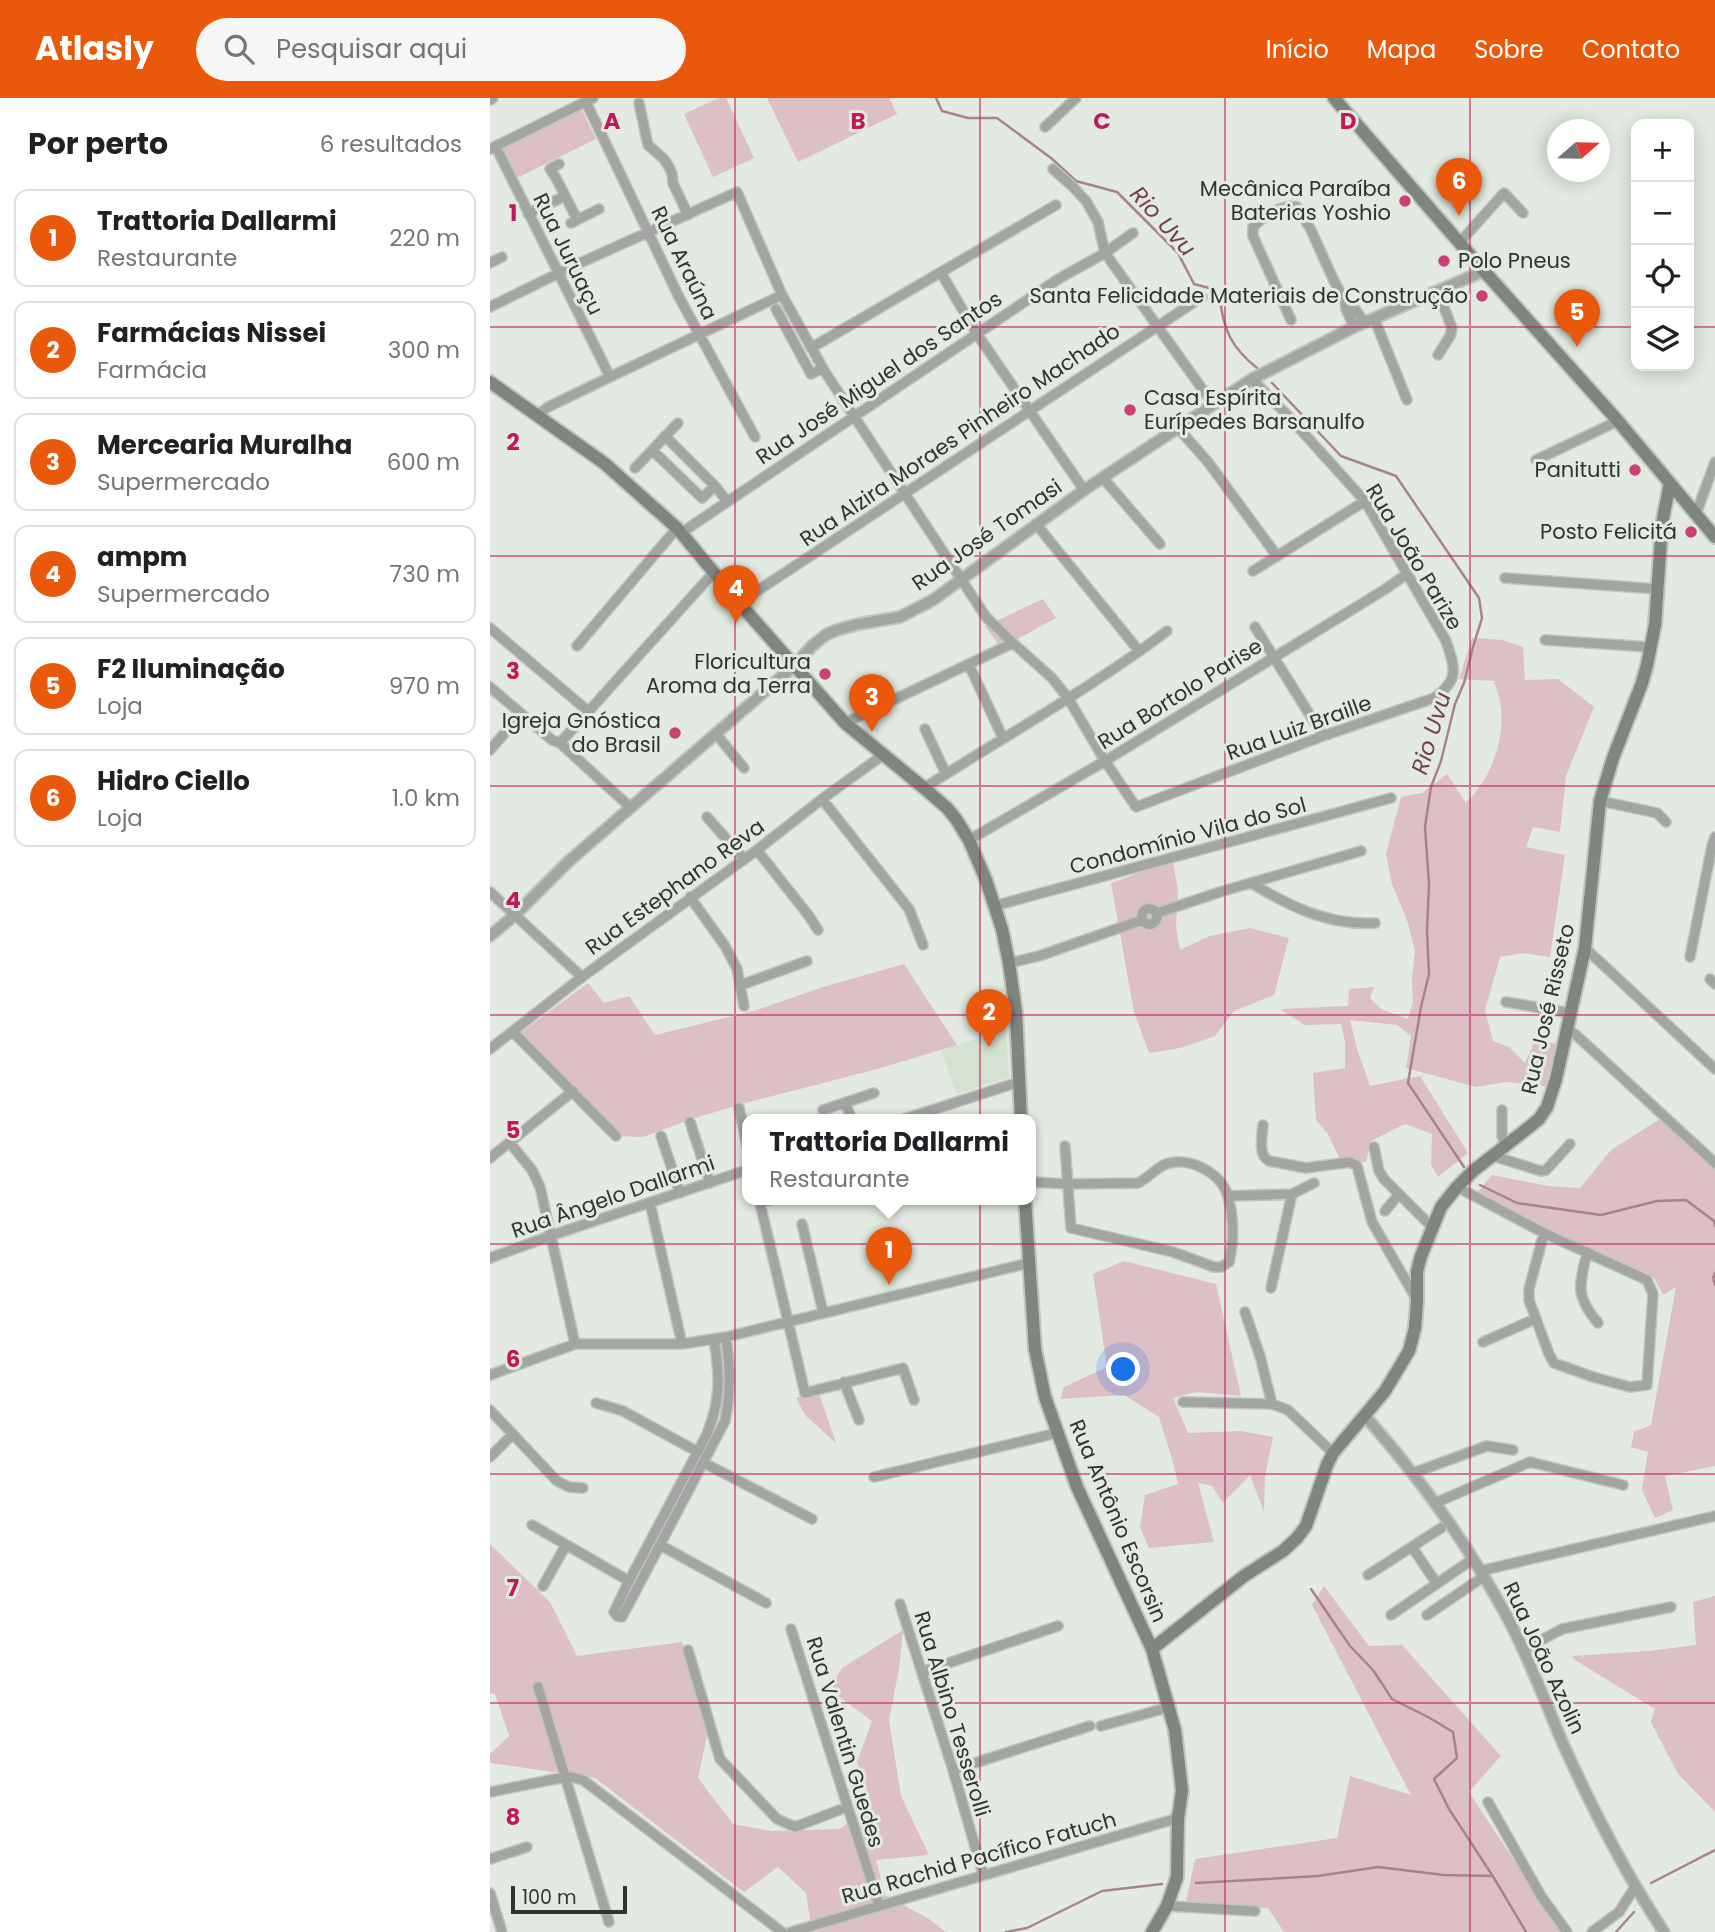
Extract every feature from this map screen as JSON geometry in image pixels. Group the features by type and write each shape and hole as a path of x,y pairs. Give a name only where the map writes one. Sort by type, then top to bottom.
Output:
{"main road":[{"path":"1334,98 1618,421 1715,537"},
{"path":"490,382 604,463 679,531 845,723 947,808 969,840 1002,929 1016,1012 1021,1114"},
{"name":"Rua José Risseto","path":"1152,1649 1244,1576 1283,1551 1306,1527 1333,1453 1385,1391 1409,1351 1418,1302 1417,1271 1441,1208 1473,1171 1539,1119 1547,1107 1556,1079 1585,948 1600,801 1613,758 1642,683 1655,625 1662,524 1670,483"},
{"name":"Rua Antônio Escorsin","path":"1025,1205 1035,1349 1045,1397 1077,1487 1152,1649 1170,1707 1181,1768 1177,1877 1167,1906 1152,1932"}],"street":[{"path":"1045,127 1076,98"},
{"path":"493,148 589,100"},
{"name":"Rua Araúna","path":"589,100 680,297 755,438"},
{"path":"639,103 648,145 664,159 688,215"},
{"name":"Rua Juruaçu","path":"493,148 610,377"},
{"path":"559,164 550,169 565,196 574,221 598,209"},
{"path":"1053,169 1086,201 1098,222 1105,253 1213,404"},
{"path":"490,307 558,273 737,192 782,295 811,348 854,416 986,617 1052,678 1068,698 1105,761"},
{"path":"1460,242 1504,193 1523,213"},
{"path":"528,214 565,196"},
{"path":"811,348 1056,205"},
{"path":"1291,320 1253,236 1253,227 1264,216 1289,206 1297,207 1345,300 1364,323 1407,400"},
{"name":"Rua José Miguel dos Santos","path":"577,646 679,531 1060,278 1105,253 1133,233"},
{"path":"490,263 502,257"},
{"name":"Rua José Tomasi","path":"490,936 569,861 794,666 827,634 859,624 900,617 933,600 1084,490 1252,379 1364,323 1484,271"},
{"path":"941,273 978,334 1084,490"},
{"path":"1438,292 1452,328 1438,355"},
{"path":"536,416 548,407 782,295"},
{"name":"Rua Alzira Moraes Pinheiro Machado","path":"739,603 1202,297"},
{"path":"776,309 811,374 823,368"},
{"name":"Rua João Parize","path":"1252,379 1365,501 1446,641 1454,664"},
{"path":"1536,460 1618,421"},
{"path":"635,468 678,423"},
{"path":"1178,428 1208,462 1277,556"},
{"path":"665,436 727,501"},
{"path":"652,450 702,498 715,486"},
{"path":"1696,514 1715,462"},
{"path":"1103,478 1160,544"},
{"path":"1253,571 1365,501"},
{"path":"1036,524 1139,652"},
{"path":"560,743 714,572"},
{"name":"Rua Bortolo Parise","path":"969,840 1105,761 1407,574"},
{"path":"1505,578 1658,589"},
{"path":"1255,627 1323,736"},
{"path":"490,628 588,711"},
{"path":"924,788 1068,698 1167,631"},
{"path":"1545,640 1650,647"},
{"path":"845,723 1013,643"},
{"name":"Rua Luiz Braille","path":"1105,761 1136,807 1323,736 1434,698 1448,689 1454,664"},
{"path":"968,665 1003,738"},
{"path":"490,687 552,740 560,743 630,807"},
{"path":"490,750 521,714"},
{"path":"925,729 946,774"},
{"path":"716,734 744,768"},
{"name":"Rua Estephano Reva","path":"490,1049 582,977 883,755"},
{"path":"822,799 905,902 923,945"},
{"name":"Condomínio Vila do Sol","path":"994,906 1391,799"},
{"path":"1600,801 1657,813 1666,822"},
{"path":"707,817 744,859"},
{"path":"1690,957 1715,837"},
{"path":"757,850 818,930"},
{"path":"1009,963 1039,956 1142,920 1150,925 1158,919 1157,913 1361,851"},
{"path":"1251,883 1300,909 1335,921 1375,923"},
{"path":"490,892 582,977"},
{"path":"690,897 725,946 737,969 744,1006"},
{"path":"1585,948 1715,1069"},
{"path":"741,985 807,961"},
{"path":"1506,1002 1570,1013"},
{"path":"1567,1029 1715,1163"},
{"path":"513,1032 617,1136"},
{"path":"920,1114 1019,1082"},
{"path":"490,1158 573,1091"},
{"path":"823,1110 874,1093"},
{"path":"846,1103 849,1114"},
{"path":"739,1108 742,1122"},
{"path":"1502,1110 1502,1136 1506,1146"},
{"path":"690,1122 710,1183"},
{"path":"1263,1125 1262,1154 1269,1161 1306,1168 1350,1161 1357,1166 1372,1222 1418,1302"},
{"path":"661,1136 680,1193"},
{"path":"510,1143 532,1170 540,1186 575,1344"},
{"path":"1493,1156 1541,1171 1546,1170 1570,1144"},
{"path":"1036,1182 1068,1184 1138,1183 1164,1165 1180,1162 1193,1164 1205,1170 1223,1186 1228,1196 1234,1243 1229,1262 1221,1267 1214,1267 1172,1252 1071,1228 1068,1184 1065,1146"},
{"path":"1374,1147 1378,1171 1432,1227"},
{"name":"Rua Ângelo Dallarmi","path":"490,1258 742,1172"},
{"path":"1228,1196 1293,1194 1314,1183"},
{"path":"1457,1187 1544,1233 1647,1280 1653,1294 1653,1307 1647,1385 1630,1387 1554,1363 1535,1319 1529,1289 1544,1233"},
{"path":"1271,1288 1293,1194"},
{"path":"1385,1211 1399,1194"},
{"path":"650,1203 682,1344"},
{"path":"761,1205 804,1393 903,1368 914,1400"},
{"path":"802,1224 823,1312"},
{"path":"1587,1252 1579,1286 1589,1313 1598,1323"},
{"path":"490,1375 575,1344 682,1344 715,1339 1029,1263"},
{"path":"1245,1312 1272,1404"},
{"path":"1483,1342 1535,1319"},
{"path":"715,1339 718,1365 716,1410 679,1497 660,1545 622,1616 617,1616 614,1612 629,1581 679,1497 704,1462 725,1421 730,1397 726,1337"},
{"path":"718,1382 730,1382"},
{"path":"845,1382 859,1420"},
{"path":"1183,1402 1272,1404 1289,1410 1333,1453"},
{"path":"596,1403 623,1411 698,1452"},
{"path":"490,1410 557,1480 569,1487 583,1488"},
{"name":"Rua João Azolin","path":"1365,1416 1435,1503 1506,1614 1586,1792 1635,1887 1664,1932"},
{"path":"874,1477 1057,1433"},
{"path":"490,1457 513,1434"},
{"path":"1413,1473 1487,1446 1513,1450"},
{"path":"704,1462 812,1520"},
{"path":"1435,1503 1530,1462 1623,1485"},
{"path":"1427,1615 1481,1574 1715,1516"},
{"path":"532,1525 629,1581"},
{"path":"1368,1575 1441,1528"},
{"path":"544,1586 566,1545"},
{"path":"660,1545 766,1603"},
{"path":"1412,1547 1437,1584"},
{"path":"1391,1615 1473,1559"},
{"name":"Rua Albino Tesserolli","path":"900,1604 983,1874"},
{"path":"1523,1650 1562,1629 1671,1608"},
{"path":"922,1672 1058,1626"},
{"name":"Rua Valentin Guedes","path":"791,1629 878,1905"},
{"path":"688,1650 720,1759 777,1819 795,1827 847,1807"},
{"path":"538,1687 609,1922"},
{"path":"1101,1726 1170,1707"},
{"path":"953,1770 1090,1726"},
{"path":"490,1792 571,1776 583,1780 782,1932"},
{"path":"1488,1802 1541,1896 1567,1932"},
{"name":"Rua Rachid Pacífico Fatuch","path":"791,1932 1178,1818"},
{"path":"490,1859 527,1847"},
{"path":"1592,1932 1619,1912 1635,1887"},
{"path":"490,1893 502,1932"},
{"path":"1167,1906 1255,1911"}],"shaded area":[{"path":"719,98 726,98 754,158 713,177 684,114"},
{"path":"767,98 889,98 897,114 798,162"},
{"path":"582,110 596,139 517,178 503,149"},
{"path":"1043,599 1056,618 1001,648 985,626"},
{"path":"1472,638 1503,640 1523,647 1525,680 1558,679 1594,707 1566,776 1560,832 1533,827 1526,847 1565,855 1550,957 1523,953 1500,957 1485,1010 1493,1041 1509,1047 1525,1063 1535,1041 1559,1044 1545,1086 1506,1082 1476,1087 1406,1068 1411,1036 1397,1025 1350,1020 1370,1086 1420,1076 1468,1153 1438,1177 1431,1165 1432,1134 1405,1124 1371,1141 1366,1162 1340,1159 1328,1134 1316,1120 1313,1073 1345,1068 1345,1042 1341,1024 1305,1025 1280,1009 1348,1006 1349,989 1374,987 1370,998 1381,1009 1408,1019 1413,1002 1415,951 1408,923 1392,884 1386,854 1401,797 1422,793 1447,774 1466,803 1482,783 1494,759 1500,734 1501,705 1494,681 1459,679"},
{"path":"1173,861 1178,891 1176,927 1180,950 1210,936 1250,928 1289,938 1274,995 1234,1011 1215,1036 1180,1048 1149,1053 1134,1012 1111,883"},
{"path":"904,964 957,1045 881,1068 738,1105 643,1137 617,1136 519,1034 588,983 604,1003 629,996 655,1035 754,1011 823,987"},
{"path":"1006,1030 1009,1077 956,1094 941,1050"},
{"path":"1663,1117 1715,1167 1715,1466 1665,1476 1673,1510 1655,1518 1642,1490 1648,1452 1631,1447 1634,1432 1651,1425 1676,1287 1663,1295 1654,1278 1510,1212 1477,1193 1492,1175 1548,1186 1580,1188 1611,1150"},
{"path":"1124,1261 1216,1284 1241,1396 1196,1392 1173,1398 1188,1433 1242,1431 1273,1437 1265,1476 1264,1512 1250,1475 1223,1503 1212,1486 1198,1483 1214,1542 1149,1548 1140,1527 1145,1495 1178,1484 1159,1417 1124,1395 1060,1399 1064,1387 1107,1367 1093,1274"},
{"path":"818,1390 836,1443 805,1415 796,1398"},
{"path":"490,1544 550,1602 577,1656 682,1642 708,1731 698,1778 733,1824 771,1831 839,1829 872,1808 857,1762 872,1721 829,1689 842,1668 903,1630 889,1720 901,1796 929,1855 876,1860 885,1895 929,1919 946,1932 812,1932 806,1893 778,1867 744,1892 595,1778 490,1763 490,1754 509,1736 495,1694 490,1694"},
{"path":"1324,1586 1369,1646 1402,1645 1501,1756 1469,1792 1561,1932 1284,1932 1268,1908 1185,1907 1195,1859 1337,1838 1350,1776 1411,1795 1312,1605"},
{"path":"1715,1596 1715,1812 1678,1774 1651,1722 1655,1709 1572,1656 1696,1645 1693,1602"}],"waterway":[{"name":"Rio Uvu","path":"936,98 942,111 968,118 997,118 1051,158 1076,181 1117,192 1178,253 1194,284 1209,288 1220,298 1230,338 1257,368"},
{"name":"Rio Uvu","path":"1272,383 1341,456 1396,476 1479,598 1482,618 1431,787 1425,827 1429,884 1429,974 1408,1083 1464,1167"},
{"name":"Rio Uvu","path":"1480,1185 1517,1203 1601,1215 1657,1201 1686,1200 1714,1221 1715,1226"},
{"name":"Rio Uvu","path":"1715,1273 1715,1285"},
{"path":"1311,1589 1350,1646 1373,1670 1392,1699 1453,1732 1457,1758 1434,1779 1449,1809 1526,1932"},
{"name":"Rio Uvu","path":"1651,1883 1715,1850"},
{"path":"1196,1883 1318,1876 1378,1867 1444,1875 1492,1876"},
{"path":"1006,1932 1027,1928 1102,1891 1162,1884"},
{"name":"Rio Uvu","path":"1616,1932 1634,1912"}],"place":[{"name":"Mecânica Paraíba Baterias Yoshio","path":"1405,201"},
{"name":"Hidro Ciello","path":"1459,216"},
{"name":"Polo Pneus","path":"1444,261"},
{"name":"Santa Felicidade Materiais de Construção","path":"1482,296"},
{"name":"F2 Iluminação","path":"1577,347"},
{"name":"Casa Espírita Eurípedes Barsanulfo","path":"1130,410"},
{"name":"Panitutti","path":"1635,470"},
{"name":"Posto Felicitá","path":"1691,532"},
{"name":"ampm","path":"736,623"},
{"name":"Floricultura Aroma da Terra","path":"825,674"},
{"name":"Mercearia Muralha","path":"872,732"},
{"name":"Igreja Gnóstica do Brasil","path":"675,733"},
{"name":"Farmácias Nissei","path":"989,1047"},
{"name":"Trattoria Dallarmi","path":"889,1285"}]}
